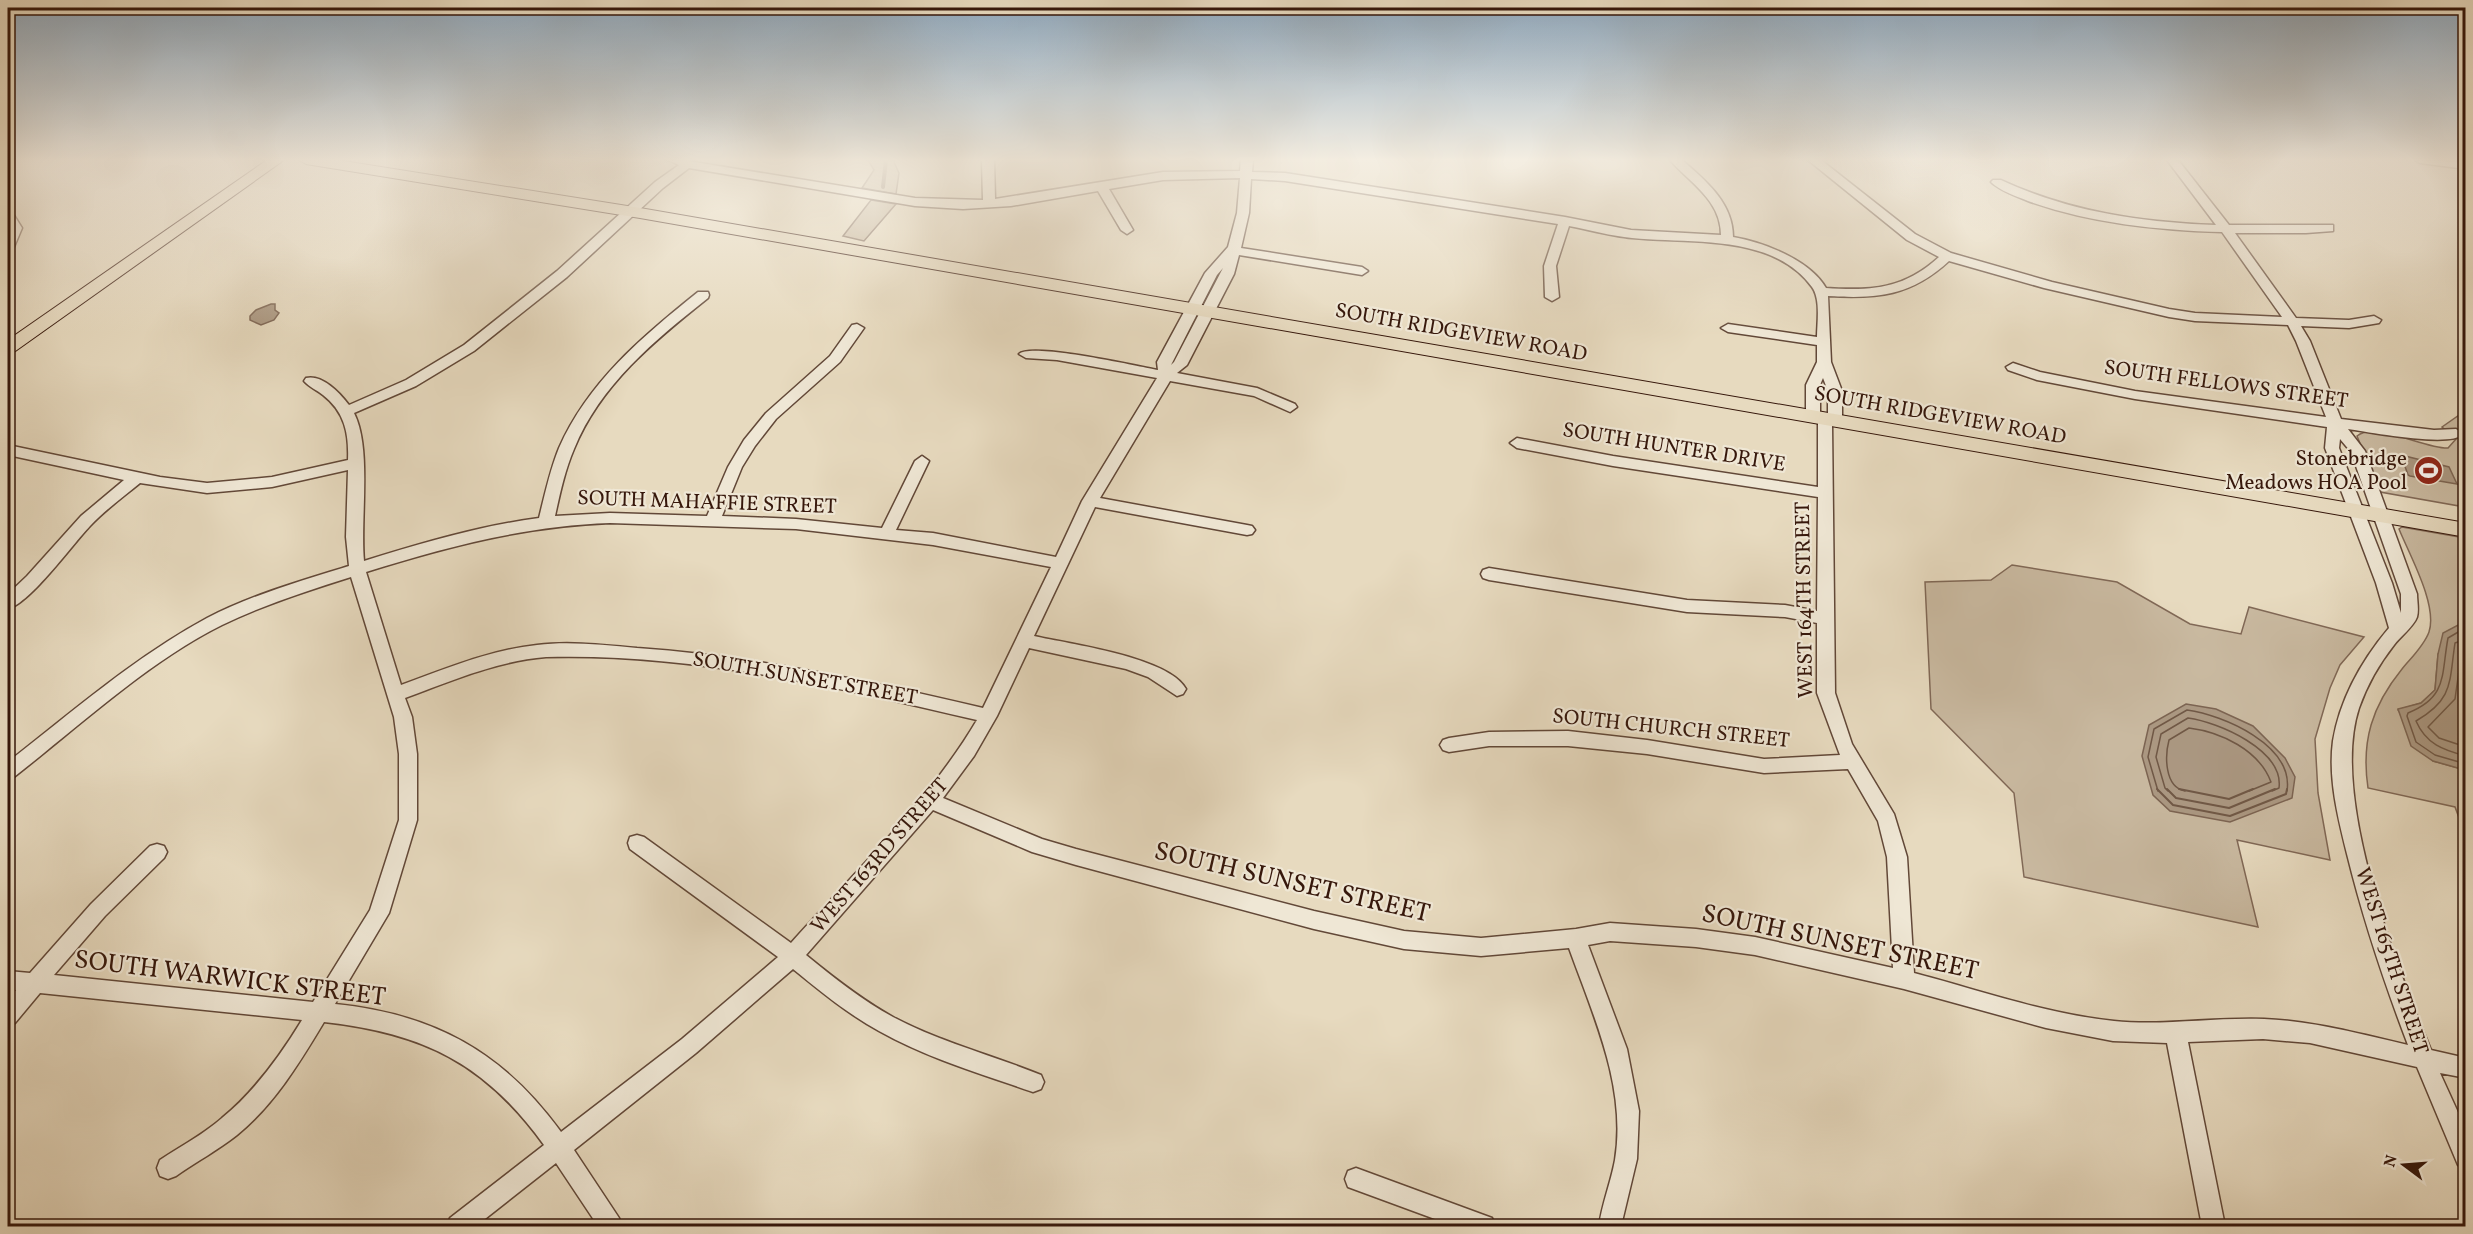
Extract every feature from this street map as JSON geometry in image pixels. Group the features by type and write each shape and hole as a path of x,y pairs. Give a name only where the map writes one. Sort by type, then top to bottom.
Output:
{"main road":[{"path":"8,333 176,218"},
{"path":"8,348 195,218"},
{"name":"SOUTH RIDGEVIEW ROAD","path":"663,218 2466,530"}],"street":[{"path":"8,248 16,228 10,218"},
{"path":"347,411 411,383 452,360 554,281 625,218"},
{"path":"1120,218 1127,230"},
{"name":"WEST 163RD STREET","path":"458,1227 689,1046 792,957 930,801 968,751 988,716 1090,501 1166,375 1180,365 1200,311 1227,274 1242,218"},
{"path":"1544,218 1631,234 1727,240 1756,246 1794,264 1812,279 1822,292 1867,292 1902,286 1919,279 1947,256"},
{"path":"1725,218 1728,224 1727,240"},
{"path":"1886,218 1911,237 1947,256 2049,285 2169,313 2195,317 2293,323 2349,324 2374,320"},
{"path":"2098,218 2145,225 2226,229 2329,228"},
{"name":"WEST 165TH STREET","path":"2217,218 2293,323 2303,341 2335,423 2358,451 2409,594 2409,615 2397,628 2356,693 2342,742 2341,768 2345,806 2366,897 2424,1059 2466,1157"},
{"path":"1552,297 1548,278 1549,264 1565,221"},
{"path":"1232,250 1362,271"},
{"name":"WEST 164TH STREET","path":"1822,292 1824,362 1835,391 1824,418"},
{"path":"546,522 564,453 593,400 641,345 703,296"},
{"path":"712,521 735,467 755,434 771,416 835,359 857,328"},
{"path":"1728,328 1824,342"},
{"path":"1026,354 1057,356 1257,392 1290,406"},
{"name":"WEST 164TH STREET","path":"1824,362 1813,385 1824,418 1826,693 1844,745 1887,820 1897,857 1904,980"},
{"name":"SOUTH FELLOWS STREET","path":"2013,367 2037,376 2135,395 2335,423 2434,435 2456,434"},
{"path":"168,1168 229,1127 250,1107 290,1059 379,913 408,820 408,754 403,717 357,569 354,537 356,440 354,426 347,411 333,395 311,381"},
{"name":"WEST 165TH STREET","path":"2335,423 2332,448 2384,583 2397,628"},
{"name":"SOUTH HUNTER DRIVE","path":"1517,443 1614,461 1825,494"},
{"path":"8,450 186,486 229,488 272,482 356,463"},
{"path":"886,533 922,461"},
{"path":"8,603 33,580 86,520 137,477"},
{"path":"1090,501 1247,530"},
{"name":"SOUTH MAHAFFIE STREET","path":"8,772 142,667 194,633 253,604 357,569 472,535 546,522 610,518 796,524 886,533 1060,563"},
{"path":"1489,574 1687,606 1785,611 1825,618"},
{"path":"1023,640 1127,663 1154,672 1177,689"},
{"name":"SOUTH SUNSET STREET","path":"397,694 500,658 536,651 598,652 697,658 764,668 988,716"},
{"name":"SOUTH CHURCH STREET","path":"1449,745 1482,738 1571,738 1764,766 1853,761"},
{"name":"SOUTH SUNSET STREET","path":"930,801 1039,846 1076,857 1404,940 1481,947 1576,938 1610,932 1696,938 1755,946 1904,980 2046,1018 2113,1031 2176,1033 2263,1029 2310,1033 2466,1068"},
{"path":"637,843 763,933 843,997 886,1023 928,1044 1033,1082"},
{"path":"8,1016 102,904 131,874 157,852"},
{"path":"1576,938 1616,1049 1628,1111 1626,1159 1610,1227"},
{"name":"SOUTH WARWICK STREET","path":"8,980 319,1014 367,1017 413,1030 461,1051 508,1086 526,1104 611,1227"},
{"path":"2176,1033 2213,1227"},
{"path":"1356,1179 1484,1227"}],"shaded area":[{"path":"857,218 884,218 864,241 843,236"},
{"path":"2465,411 2465,507 2380,492 2357,436 2365,432 2388,433 2448,448 2456,439 2442,427"},
{"path":"2402,527 2465,538 2465,626 2460,624 2438,654 2435,690 2421,703 2398,710 2433,761 2465,770 2465,834 2455,807 2368,788 2366,755 2376,711 2392,683 2424,642 2431,621 2426,594 2399,529"},
{"path":"2012,565 2117,582 2190,624 2241,634 2249,607 2364,637 2340,665 2330,688 2315,739 2318,793 2330,860 2237,840 2258,927 2024,877 2014,793 1931,709 1925,582 1991,580"}],"water":[{"path":"275,304 275,310 279,313 274,320 261,325 250,320 250,316 256,310"},
{"name":"Stonebridge Meadows HOA Pool","path":"2401,455 2449,467 2457,484 2408,475"},
{"path":"2460,624 2466,626 2465,770 2433,761 2411,746 2398,709 2421,703 2435,690 2438,654 2443,633"},
{"path":"2186,704 2216,709 2253,726 2285,758 2295,777 2292,798 2230,822 2170,811 2153,795 2142,756 2149,725"}],"place":[{"name":"Stonebridge Meadows HOA Pool","path":"2428,471"}]}
